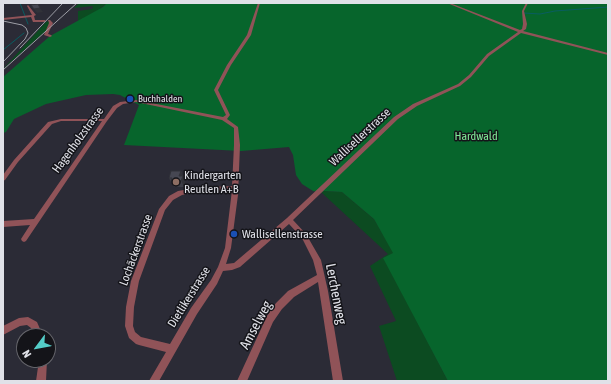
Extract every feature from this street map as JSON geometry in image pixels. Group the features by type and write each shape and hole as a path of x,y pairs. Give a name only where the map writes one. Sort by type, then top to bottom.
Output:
{"street":[{"path":"224,119 228,115 216,90 226,70 249,35 259,3"},
{"path":"448,3 464,11 521,31 608,54"},
{"path":"521,31 525,27 523,11 527,3"},
{"path":"3,19 23,18 34,15 28,6"},
{"path":"30,17 34,21 47,21 51,23 46,35 50,36"},
{"name":"Wallisellerstrasse","path":"221,268 237,265 288,220 396,118 416,105 459,85 470,76 488,55 521,31"},
{"name":"Hagenholzstrasse","path":"24,238 105,120 118,105 136,101 224,119"},
{"name":"Dietlikerstrasse","path":"154,381 194,311 214,282 221,268 230,235 235,188 237,132 236,128 224,119"},
{"path":"3,179 16,161 50,123 61,120 105,120"},
{"name":"Lochäckerstrasse","path":"172,349 139,340 132,335 129,326 130,307 135,281 162,209 171,198 180,193 195,190 235,188"},
{"name":"Lerchenweg","path":"288,220 309,244 316,258 321,276 338,381"},
{"path":"3,224 34,222"},
{"name":"Amselweg","path":"242,381 270,319 279,306 291,294 306,283 321,276"},
{"path":"3,331 19,322 28,321 34,325 35,328"},
{"path":"41,381 43,368"}],"green space":[{"path":"79,3 106,4 97,11 78,21 78,11 92,9 93,6 74,8"},
{"name":"Hardwald","path":"103,3 608,3 608,381 448,381 383,258 393,253 374,219 342,192 324,191 321,193 313,191 302,184 296,175 293,155 289,147 241,151 124,145 139,105 120,95 113,94 86,95 46,104 14,119 6,132 3,133 3,77 50,36 103,7 106,4"},
{"path":"49,21 50,23 47,30 3,69 46,22"},
{"path":"324,191 342,192 374,219 394,253 384,258 448,381 397,381 379,326 396,321 370,266 388,254 322,193"}],"building":[{"path":"38,4 40,8 34,9 31,5"},
{"path":"171,171 181,171 179,176 183,176 181,181 171,181 172,178 169,178"}],"waterway":[{"path":"20,3 28,24"},
{"path":"524,13 540,14 555,11 608,7"},
{"path":"3,50 24,33"}],"railway":[{"path":"20,48 63,3"},
{"path":"3,70 77,3"},
{"path":"3,21 22,25 26,28 28,33 25,39 3,62"}],"place":[{"name":"Buchhalden","path":"130,99"},
{"name":"Kindergarten Reutlen A+B","path":"176,182"},
{"name":"Wallisellenstrasse","path":"234,234"}]}
